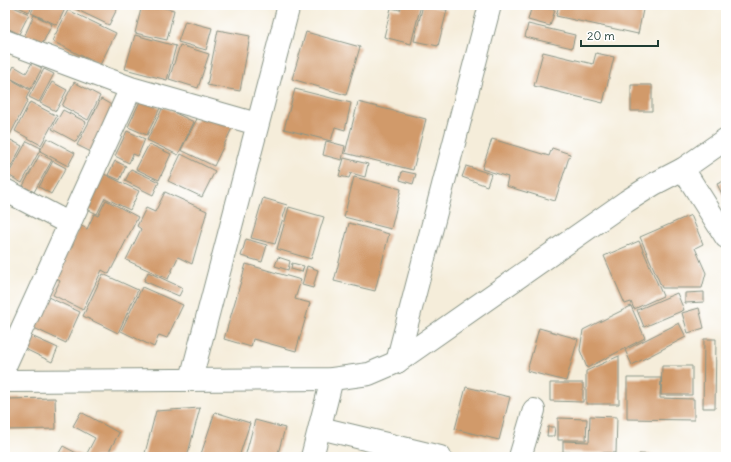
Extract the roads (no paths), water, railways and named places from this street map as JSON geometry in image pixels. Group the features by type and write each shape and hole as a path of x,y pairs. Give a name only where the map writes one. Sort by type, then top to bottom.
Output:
{"street":[{"path":"191,379 289,5"},
{"path":"397,362 490,5"},
{"path":"5,40 131,88 258,124"},
{"path":"5,366 131,88"},
{"path":"5,381 332,379 369,374 397,362 627,201 654,184 683,169 726,140"},
{"path":"683,169 726,237"},
{"path":"5,190 70,224"},
{"path":"312,457 332,379"},
{"path":"520,457 534,410"},
{"path":"320,428 440,457"}]}
